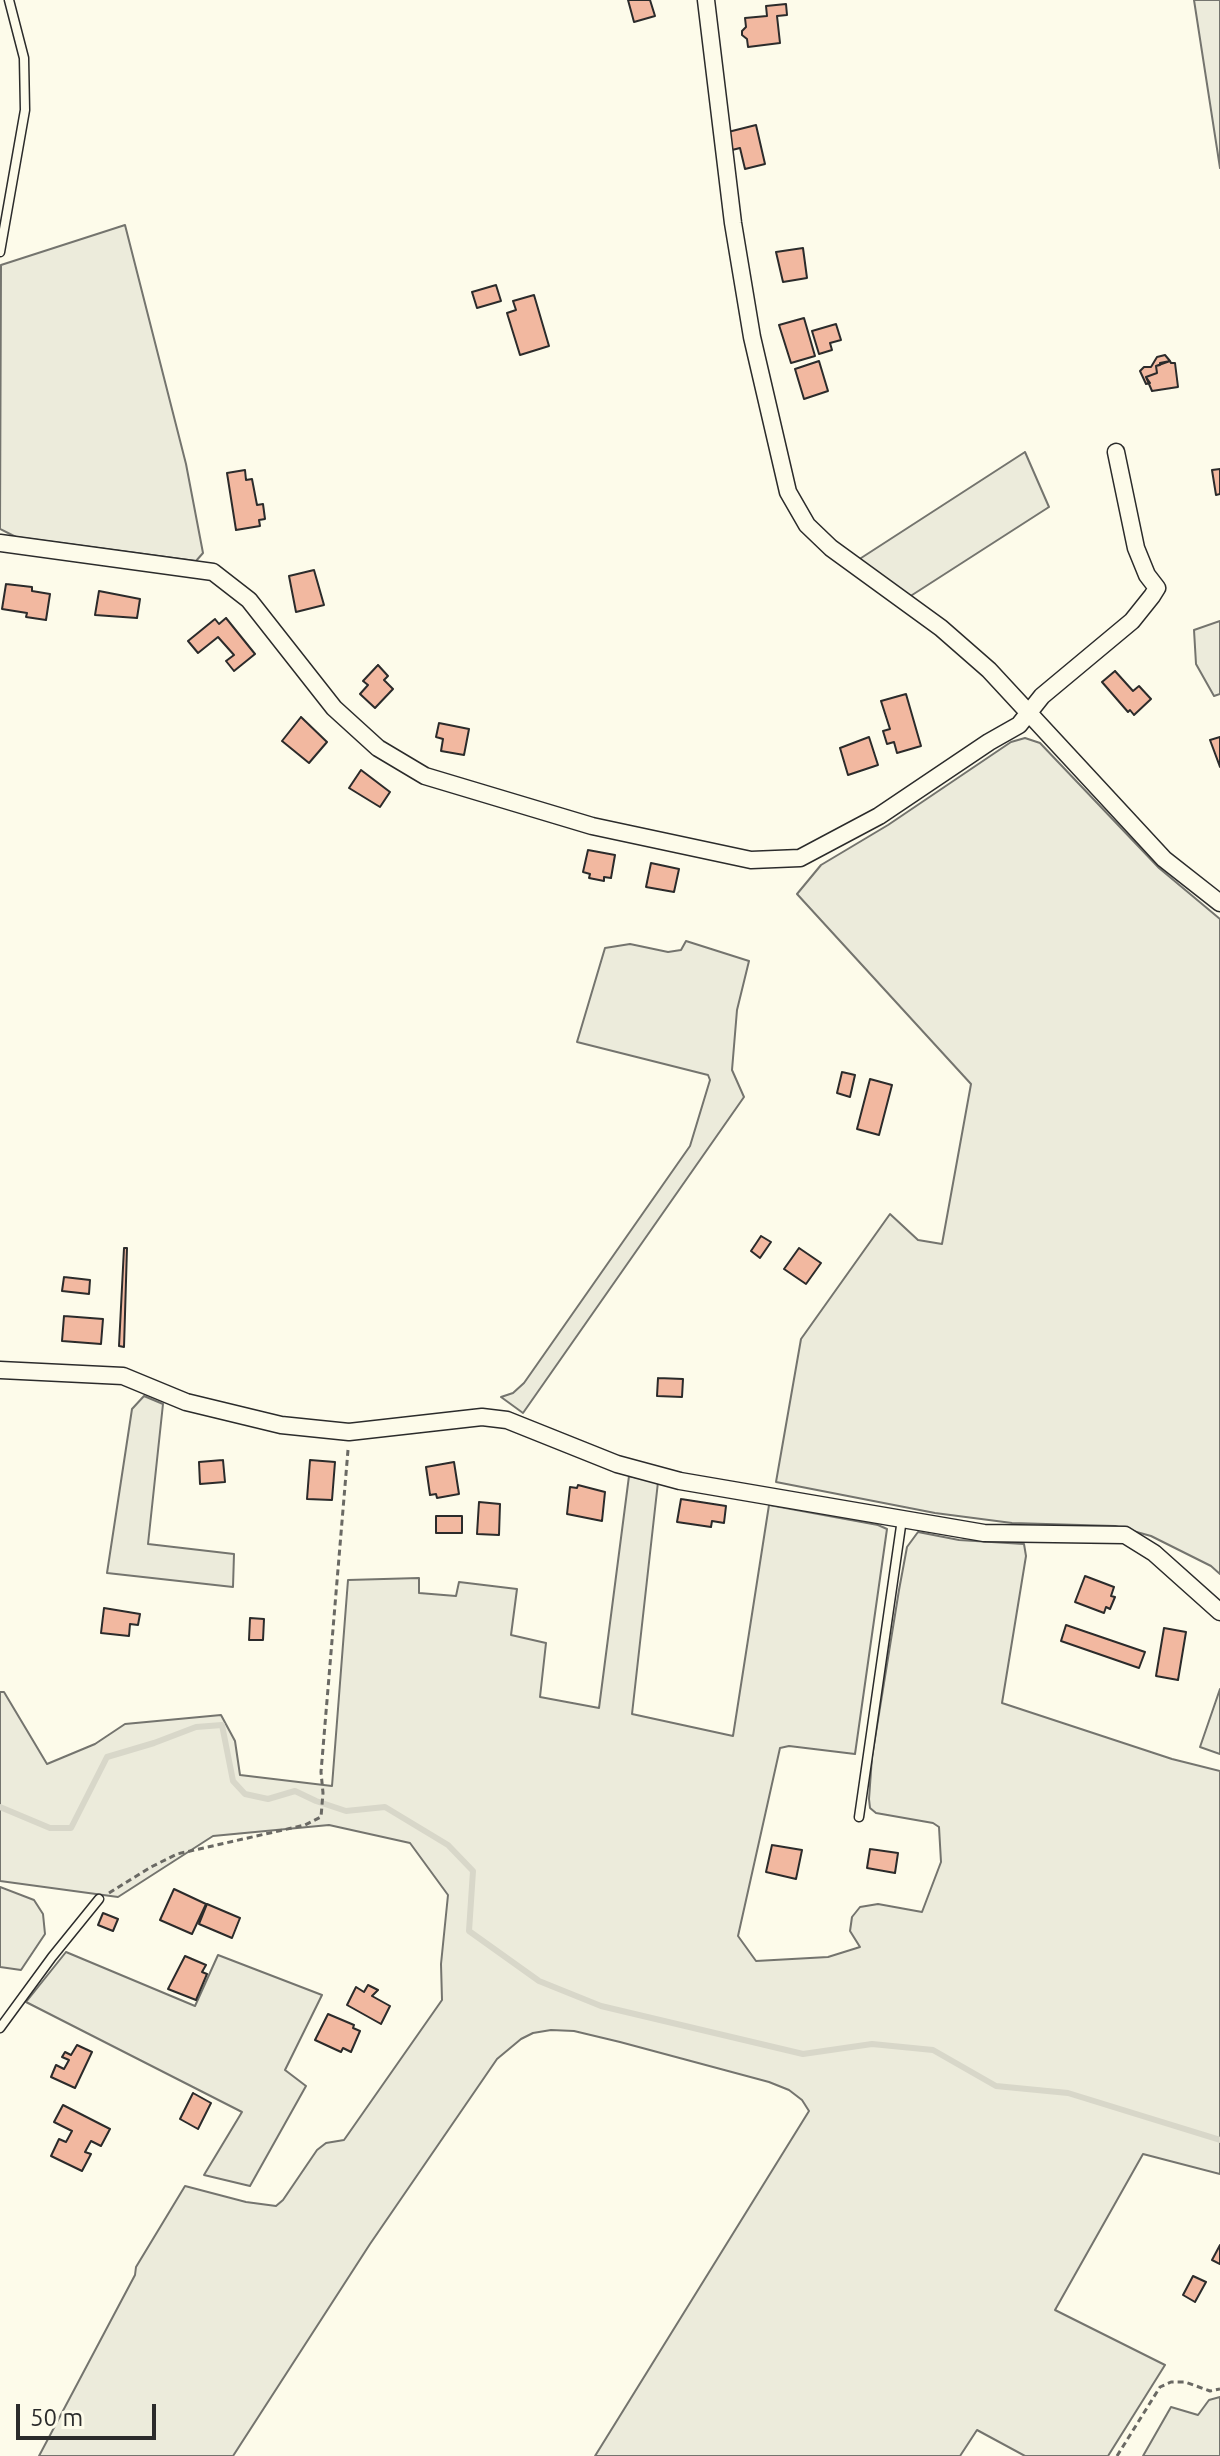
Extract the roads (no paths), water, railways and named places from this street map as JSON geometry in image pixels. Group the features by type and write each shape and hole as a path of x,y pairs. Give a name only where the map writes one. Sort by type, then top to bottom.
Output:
{"street":[{"path":"706,0 733,223 749,323 788,492 807,525 831,548 941,628 989,670 1164,859 1220,903"},
{"path":"0,543 213,572 249,600 334,708 378,748 425,776 592,826 751,860 800,858 879,816 1019,725 1055,684 1132,621 1157,588 1147,575 1136,548 1116,452"},
{"path":"0,1370 123,1376 186,1402 281,1425 349,1432 482,1417 507,1420 617,1464 680,1481 984,1533 1125,1535 1163,1561 1220,1612"}],"lane":[{"path":"0,252 25,110 24,58 9,0"},
{"path":"859,1817 902,1519"},
{"path":"0,2028 99,1899"}],"waterway":[{"path":"0,1807 50,1828 71,1828 107,1757 196,1727 222,1725 233,1781 245,1794 268,1799 295,1791 346,1811 385,1807 448,1845 473,1871 469,1931 539,1981 601,2006 803,2054 872,2044 933,2050 996,2086 1068,2093 1220,2140"}]}
